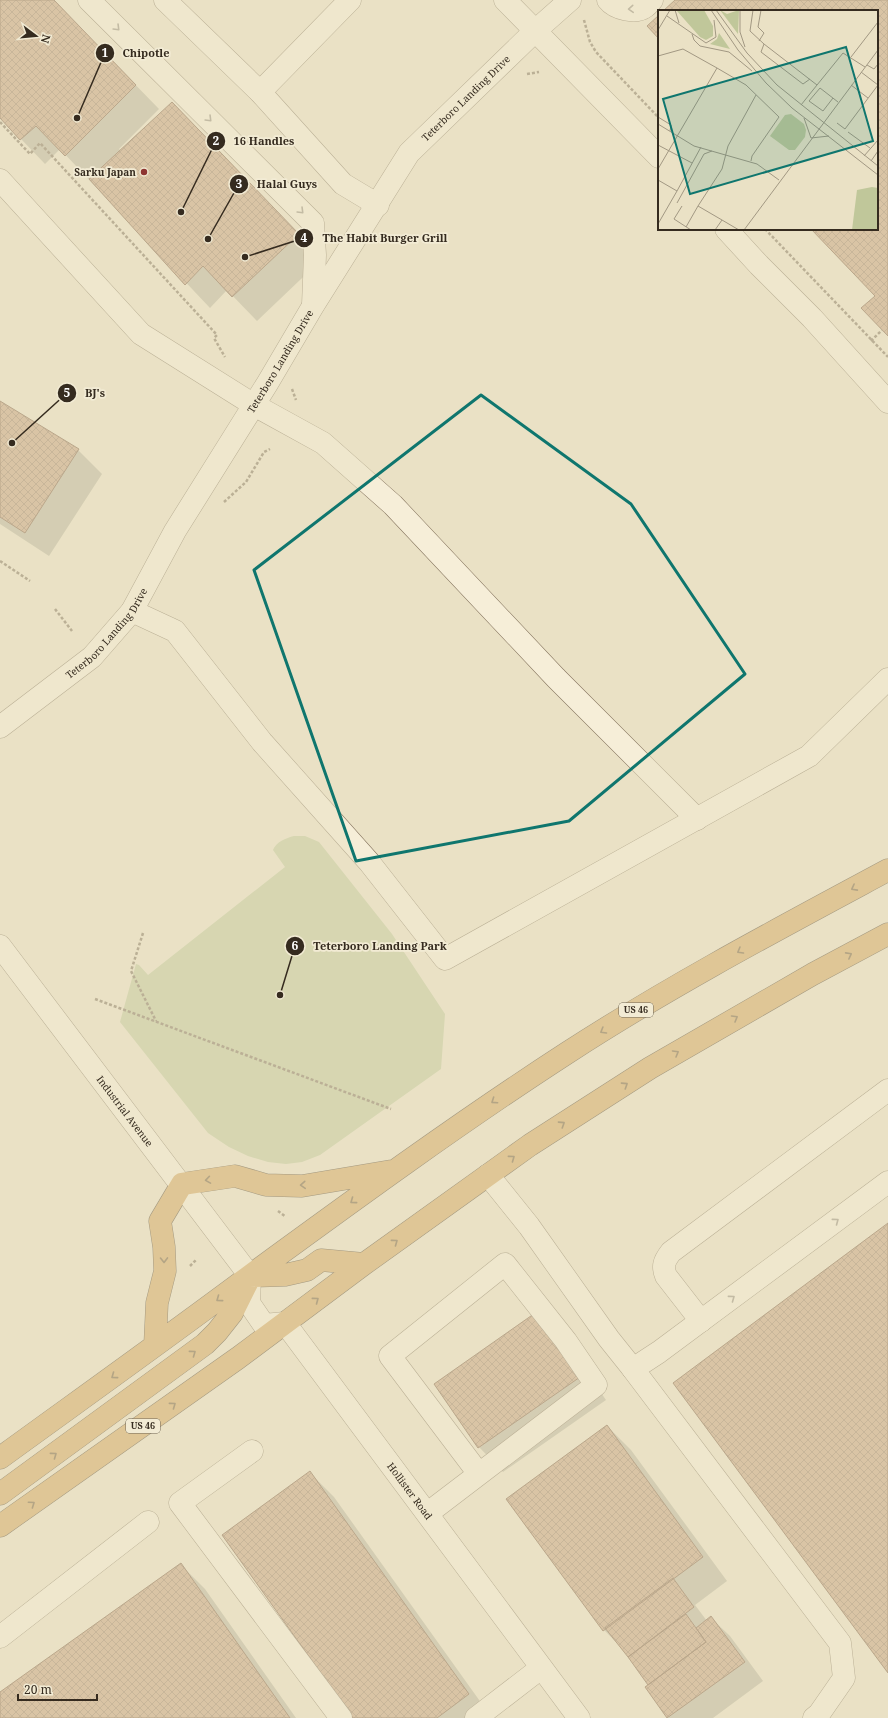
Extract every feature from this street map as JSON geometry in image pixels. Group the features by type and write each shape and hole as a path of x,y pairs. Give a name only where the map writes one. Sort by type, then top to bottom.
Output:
{"highway":[{"name":"US 46","path":"0,1458 396,1170 494,1101 570,1051 649,1003 768,934 888,870"},
{"name":"US 46","path":"0,1526 130,1436 364,1264 530,1146 650,1068 813,974 888,934"},
{"path":"155,1345 157,1303 165,1271 164,1247 160,1221 182,1184 235,1176 266,1185 302,1186 396,1170"},
{"path":"0,1494 205,1344 232,1313 250,1276 285,1275 307,1270 321,1260 364,1264"}],"street":[{"path":"89,0 313,223 315,255 313,306"},
{"path":"165,0 260,92 343,184 378,205"},
{"path":"260,92 350,0"},
{"path":"505,0 658,156"},
{"path":"608,0 611,4 624,10 644,8 652,0"},
{"name":"Teterboro Landing Drive","path":"0,727 92,657 132,611 175,531 409,153 535,31 576,6"},
{"path":"0,180 140,334 254,405 323,443 393,506 556,678 697,819"},
{"path":"727,230 759,265 812,318 888,402"},
{"path":"132,611 175,631 262,742 369,862 445,959 809,756 888,679"},
{"name":"Industrial Avenue","path":"0,946 182,1184 250,1276"},
{"path":"701,1321 666,1276 663,1268 665,1260 670,1252 888,1090"},
{"path":"488,1175 530,1226 609,1339 840,1644 844,1678 819,1714 814,1718"},
{"path":"633,1369 701,1321 888,1182"},
{"path":"428,1513 596,1385 566,1341 505,1264 390,1356 479,1474"},
{"path":"250,1276 249,1302 264,1325 285,1323"},
{"name":"Hollister Road","path":"285,1323 428,1513 579,1718"},
{"path":"252,1451 180,1503 341,1718"},
{"path":"0,1637 148,1522"},
{"path":"476,1718 541,1668"}],"path":[{"path":"576,6 590,42 596,52 658,117"},
{"path":"522,75 540,72 546,74"},
{"path":"0,122 30,154 40,144 217,335 214,338 228,360"},
{"path":"766,230 888,357"},
{"path":"290,382 297,401"},
{"path":"0,561 30,581"},
{"path":"55,608 72,631"},
{"path":"143,933 131,971 156,1021"},
{"path":"95,999 391,1109"}],"highlighted area":[{"path":"481,395 631,504 745,674 569,821 356,861 254,570"}],"green space":[{"path":"294,836 305,836 319,842 392,934 445,1014 441,1069 320,1155 302,1162 286,1164 268,1162 248,1156 229,1147 208,1133 120,1022 136,964 139,965 148,975 285,867 273,850 274,847 285,839"}],"building":[{"path":"0,0 54,0 136,85 65,156 36,126 20,140 0,118"},
{"path":"675,0 888,0 888,336 861,308 875,296 812,230 878,230 878,10 664,10"},
{"path":"658,16 658,38 647,26"},
{"path":"172,102 299,234 232,297 203,266 185,285 89,179"},
{"path":"0,401 79,449 25,533 0,517"},
{"path":"888,1223 888,1673 673,1383"},
{"path":"538,1311 583,1375 478,1448 434,1384"},
{"path":"607,1425 703,1557 603,1631 506,1499"},
{"path":"310,1471 469,1694 437,1718 353,1718 222,1535"},
{"path":"181,1563 290,1718 0,1718 0,1692"},
{"path":"673,1578 694,1607 628,1657 605,1628"},
{"path":"686,1614 706,1642 648,1685 628,1657"},
{"path":"711,1616 745,1662 667,1718 645,1687 706,1642 696,1628"}],"place":[{"name":"Chipotle","path":"77,118"},
{"name":"Sarku Japan","path":"144,172"},
{"name":"16 Handles","path":"181,212"},
{"name":"Halal Guys","path":"208,239"},
{"name":"The Habit Burger Grill","path":"245,257"},
{"name":"BJ's","path":"12,443"},
{"name":"Teterboro Landing Park","path":"280,995"}]}
